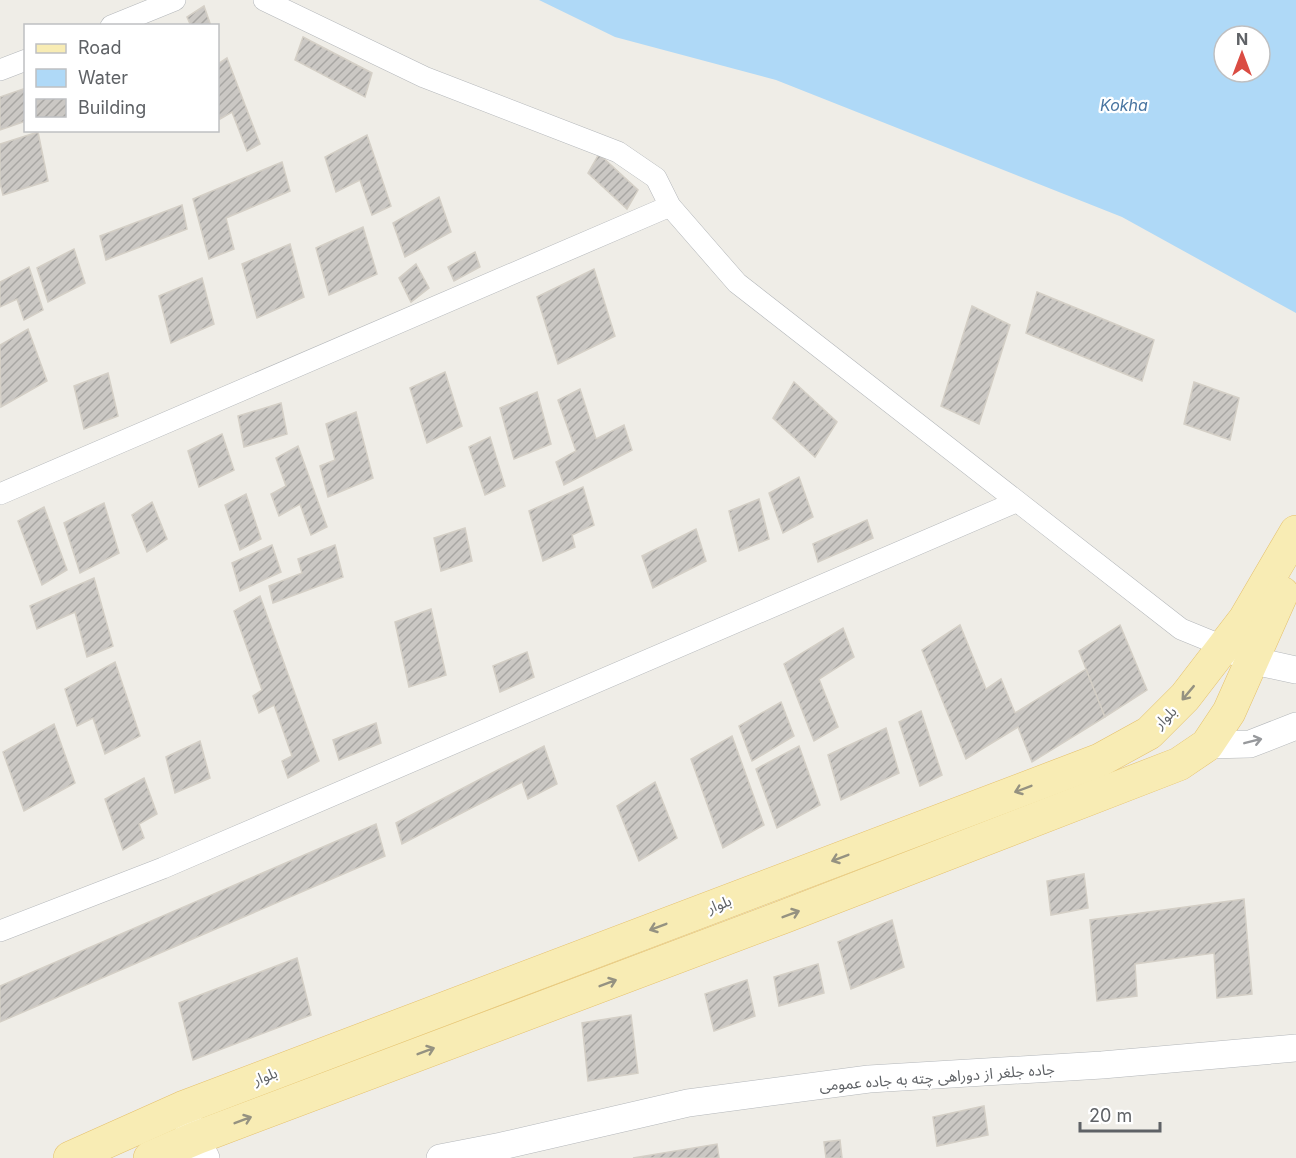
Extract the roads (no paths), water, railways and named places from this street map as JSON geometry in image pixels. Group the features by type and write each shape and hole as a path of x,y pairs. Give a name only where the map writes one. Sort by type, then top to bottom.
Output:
{"main road":[{"name":"بلوار","path":"70,1158 182,1108 1101,760 1149,733 1185,698 1239,654 1266,628 1293,548"},
{"name":"بلوار","path":"150,1158 201,1148 783,917 1179,764 1208,745 1229,712 1239,654"}],"street":[{"path":"116,24 175,0"},
{"path":"264,0 424,77 618,152 656,178 670,206 737,283 1181,629 1239,654 1296,670"},
{"path":"0,70 24,61"},
{"path":"0,494 670,206"},
{"path":"0,931 163,868 1016,502"},
{"path":"1208,745 1250,744 1296,726"},
{"name":"جاده جلغر از دوراهی چته به جاده عمومی","path":"440,1158 504,1152 688,1103 869,1079 1102,1065 1296,1048"},
{"path":"182,1108 201,1148"}],"water":[{"name":"Kokha","path":"539,0 1296,0 1296,313 1122,217 776,80 615,37"}]}
